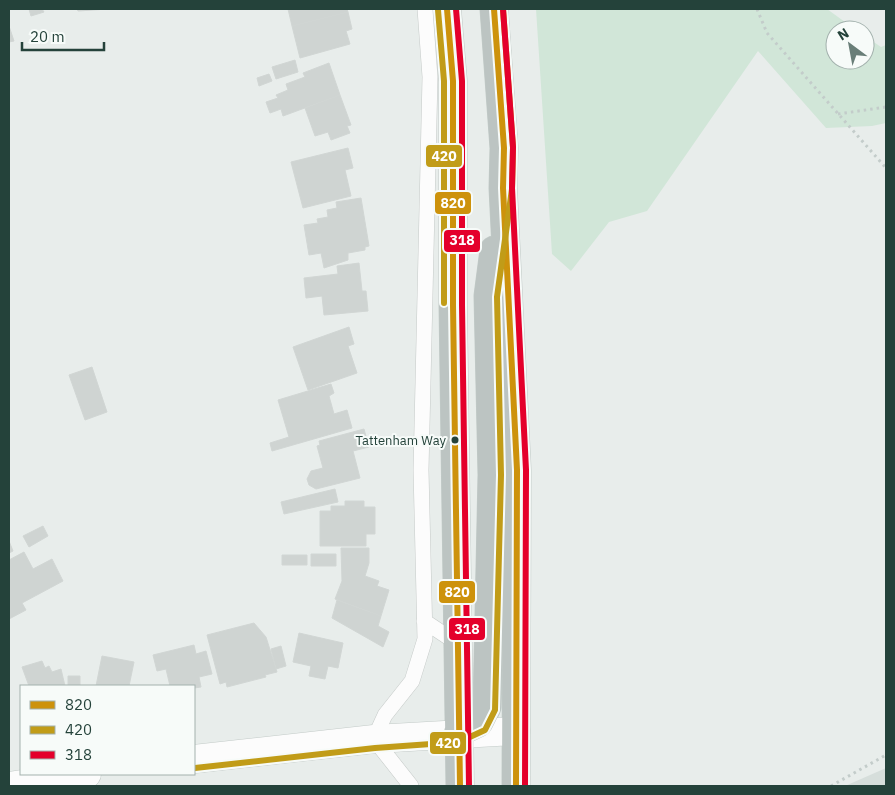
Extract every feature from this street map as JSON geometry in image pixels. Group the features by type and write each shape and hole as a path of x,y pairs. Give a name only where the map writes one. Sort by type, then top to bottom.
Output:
{"highway":[{"path":"447,9 453,81 453,305 460,786"},
{"path":"494,9 504,148 503,188 517,470 516,786"},
{"path":"458,734 479,723 487,707 492,475 488,296 503,188"}],"main road":[{"path":"195,759 374,739 516,732"},
{"path":"9,786 81,775"}],"lane":[{"path":"411,786 374,739 385,715 412,681 425,639 421,470 430,77 425,9"},
{"path":"424,621 457,643"}],"path":[{"path":"757,9 767,33 886,168"},
{"path":"838,114 886,107"},
{"path":"831,786 886,755"}],"shaded area":[{"path":"886,768 886,786 845,786"}],"green space":[{"path":"536,9 827,9 842,20 825,20 825,70 875,70 875,43 881,47 886,45 886,123 872,126 826,128 758,51 647,211 609,222 571,271 552,254"}],"building":[{"path":"29,9 42,9 44,12 31,16"},
{"path":"77,9 108,9 78,11"},
{"path":"288,9 347,9 348,12 292,26"},
{"path":"348,12 352,29 346,31 350,44 300,58 292,26"},
{"path":"9,26 14,41 9,42"},
{"path":"295,60 298,72 276,79 272,67"},
{"path":"329,63 340,95 283,116 281,109 270,113 266,102 278,98 276,95 288,90 286,84 305,77 303,73"},
{"path":"269,74 272,81 259,86 257,78"},
{"path":"340,95 351,125 347,126 350,133 331,140 328,132 315,136 305,108"},
{"path":"348,148 353,168 345,170 351,196 303,208 291,162"},
{"path":"361,198 369,246 365,247 365,250 348,253 348,260 324,268 321,253 309,255 304,225 318,223 317,219 328,217 327,210 337,208 336,202"},
{"path":"359,263 362,291 366,291 368,311 324,315 322,296 306,298 304,278 338,274 337,266"},
{"path":"349,327 354,344 348,346 357,373 308,390 293,347"},
{"path":"92,367 107,412 85,420 69,375"},
{"path":"331,384 334,393 329,396 334,414 347,410 352,428 272,451 270,443 289,437 278,400"},
{"path":"364,429 369,447 353,451 360,478 316,489 309,485 307,479 311,471 323,468 317,446 320,445 319,441"},
{"path":"335,489 338,502 284,514 281,502"},
{"path":"345,501 364,501 364,507 375,507 375,534 366,534 366,546 320,546 320,511 331,511 331,506 345,506"},
{"path":"43,526 48,536 29,547 23,536"},
{"path":"9,541 13,551 9,553"},
{"path":"341,548 369,548 369,563 365,576 379,581 377,586 389,590 381,616 335,599 342,581"},
{"path":"24,552 33,569 52,559 63,581 22,603 26,610 9,619 9,560"},
{"path":"311,554 336,554 336,566 311,566"},
{"path":"282,555 307,555 307,565 282,565"},
{"path":"337,600 381,616 378,626 389,632 383,647 332,618"},
{"path":"254,623 266,637 277,672 265,675 266,677 227,687 226,682 220,684 207,635"},
{"path":"299,633 343,643 338,668 328,666 325,679 309,676 311,666 293,662"},
{"path":"194,645 196,654 206,651 212,674 199,677 201,687 195,688 195,685 170,685 166,669 157,671 153,655"},
{"path":"281,646 286,666 276,669 271,649"},
{"path":"102,656 134,662 129,685 96,685"},
{"path":"42,661 45,668 49,666 52,672 61,669 65,685 29,685 22,667"},
{"path":"68,676 80,676 80,685 68,685"}],"transit line":[{"name":"820","path":"447,9 453,81 453,305 460,786"},
{"name":"318","path":"456,9 462,81 462,305 469,786"},
{"name":"820","path":"494,9 504,148 503,188 517,470 516,786"},
{"name":"420","path":"195,768 375,748 459,742 485,730 495,710 501,475 497,297 512,189 513,148 503,9"},
{"name":"318","path":"503,9 513,147 512,188 526,470 525,786"},
{"name":"420","path":"438,10 444,81 444,303"}],"place":[{"name":"Tattenham Way","path":"455,440"}]}
